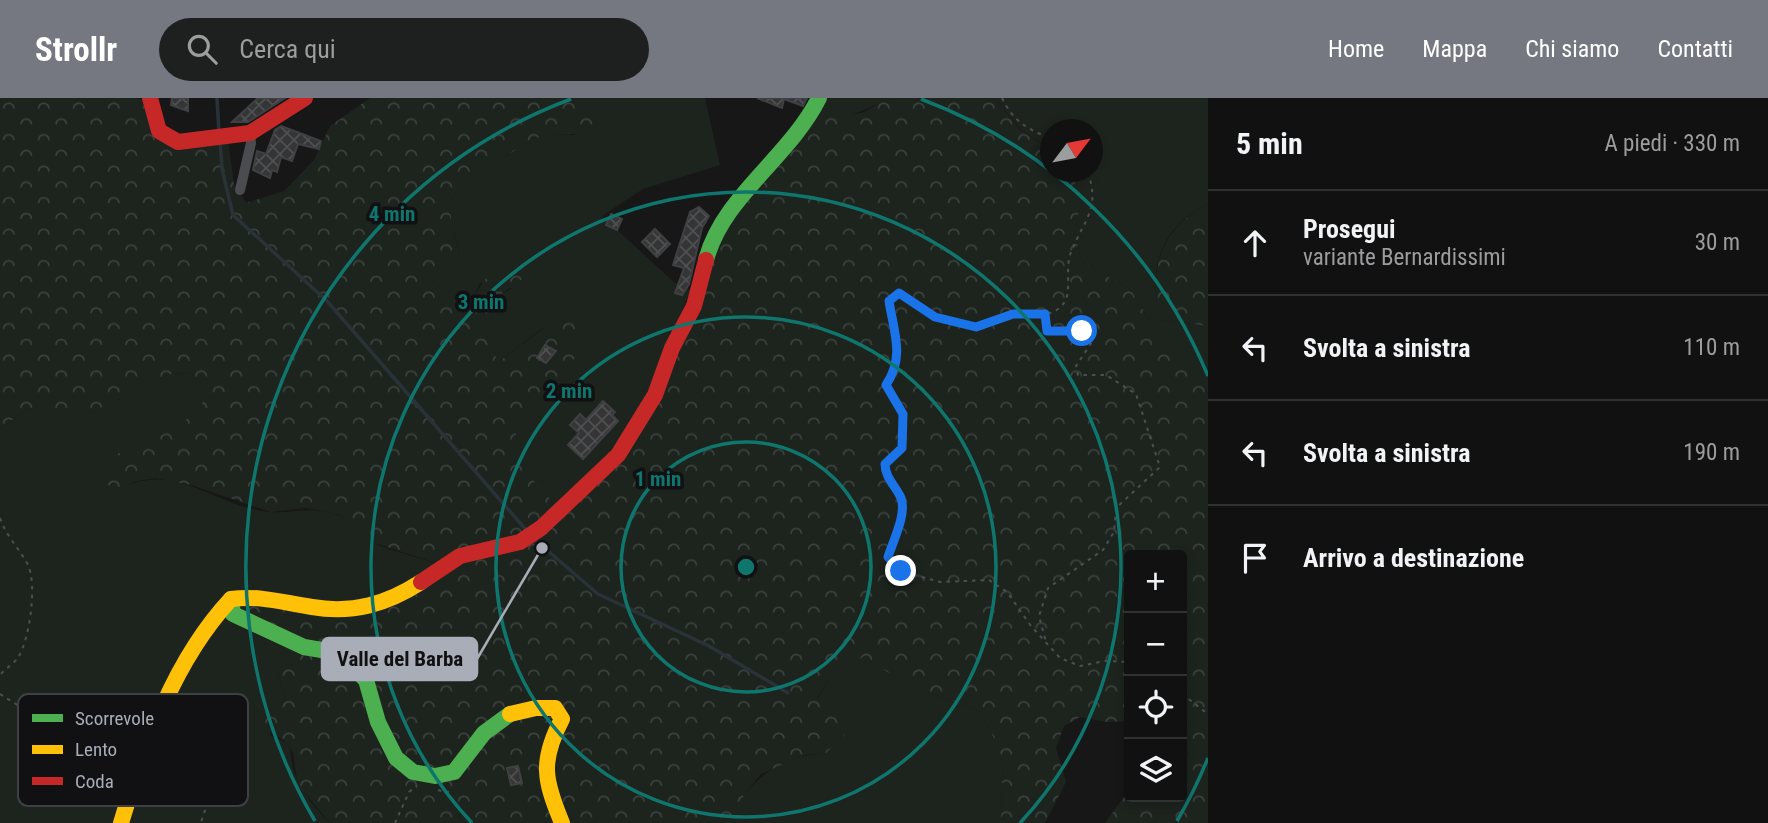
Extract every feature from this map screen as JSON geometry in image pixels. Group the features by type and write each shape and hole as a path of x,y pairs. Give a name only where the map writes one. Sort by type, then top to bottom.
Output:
{"street":[{"path":"150,98 156,130 167,139 178,142 250,133 305,98"},
{"path":"171,694 206,626 230,599 255,596 315,608 372,607 411,588 460,556 520,542 541,528 618,455 655,395 672,348 694,306 710,246 727,212 767,171 811,114 819,98"},
{"path":"240,190 251,143 250,133"},
{"path":"230,599 233,614 254,625 303,647 339,653 366,680 378,722 396,758 412,772 435,776 454,772 478,739 497,719 536,706 555,708 562,719 549,743 545,781 562,823"},
{"path":"121,823 126,806"}],"path":[{"path":"1002,98 1010,114 1027,129 1040,134"},
{"path":"1090,182 1095,201 1086,226 1070,253 1067,298 1058,310 1045,314 1013,314 976,327 935,317 899,293 889,301 897,350 897,369 886,385 903,414 902,448 885,464 885,472 902,500 901,518 888,557 901,571 940,582 989,580 1007,592 1060,658 1080,666 1105,661 1124,662"},
{"path":"1045,314 1047,331 1082,331 1092,342 1076,366 1078,375 1106,375 1136,394 1160,467 1116,508 1114,532 1103,550 1048,588 1039,616 1046,643"},
{"path":"0,518 4,530 29,567 33,584 26,643 18,659 0,675"},
{"path":"0,694 18,705"},
{"path":"1187,698 1208,714"},
{"path":"435,788 450,792 454,772"},
{"path":"395,823 409,792 419,783"},
{"path":"201,823 206,806"}],"green space":[{"path":"0,98 135,98 150,101 155,133 228,140 234,184 246,203 284,191 314,160 330,126 370,98 597,98 597,123 587,134 535,138 459,185 449,207 459,254 438,267 433,282 447,297 464,302 472,297 491,273 507,267 521,268 525,277 500,295 485,331 495,356 501,360 563,314 574,314 579,334 578,354 551,389 521,416 515,429 523,469 559,509 634,423 682,316 719,217 821,108 838,116 862,113 883,101 905,98 995,98 1020,130 1040,143 1040,182 1075,182 1085,197 1078,214 1076,229 1082,262 1131,290 1146,315 1208,394 1208,823 1105,823 1124,797 1124,802 1187,802 1187,550 1124,550 1124,721 1106,722 1080,717 1064,726 1056,748 1066,782 1045,823 1001,823 1003,761 990,729 978,711 906,683 863,657 830,677 817,699 842,709 854,720 843,737 826,753 805,755 761,774 743,796 754,820 760,823 330,823 298,785 293,753 288,743 255,723 260,709 286,700 279,679 277,656 256,632 233,596 337,606 372,600 439,564 375,543 365,530 339,515 323,511 306,508 271,512 191,485 155,478 137,481 121,488 108,485 108,470 115,454 150,441 176,427 202,403 204,386 190,373 169,374 91,413 68,420 28,408 0,429"},
{"path":"597,98 705,98 720,165 643,189 602,216 675,283 691,290 634,423 559,509 522,469 515,429 521,416 551,389 578,354 544,327 501,360 495,356 485,331 500,295 512,288 480,283 473,298 464,302 447,297 433,282 438,267 459,253 449,207 459,185 535,138 574,135 597,123"},
{"path":"816,98 905,98 886,101 847,116 839,116 823,108"},
{"path":"995,98 1208,98 1208,204 1192,213 1168,238 1161,252 1155,285 1162,320 1208,326 1208,394 1146,315 1131,290 1082,262 1076,229 1078,214 1085,197 1075,182 1103,182 1103,119 1040,119 1040,142 1021,130"},
{"path":"1208,204 1208,326 1162,320 1156,286 1161,253 1179,225"},
{"path":"190,373 204,386 202,403 176,427 150,441 115,454 121,488 142,481 179,482 249,508 269,512 328,512 359,526 380,545 440,565 372,600 256,632 277,656 279,679 286,701 261,709 271,736 288,743 300,786 330,823 0,823 0,429 28,408 54,415 91,413 169,374"},
{"path":"863,656 926,691 978,711 990,729 1003,761 1001,823 760,823 754,820 743,796 760,778 779,765 801,757 826,753 842,709 817,700 830,677"}],"building":[{"path":"172,98 188,98 188,111 171,105"},
{"path":"258,98 285,98 248,122 232,122"},
{"path":"757,98 807,98 803,106 784,99 782,108"},
{"path":"281,126 321,141 319,149 298,144 292,161 281,157 277,172 272,170 270,178 253,170 257,151 266,154 275,130"},
{"path":"699,207 709,216 702,228 689,284 682,295 675,293 684,268 673,265 690,212"},
{"path":"611,214 622,219 617,230 606,225"},
{"path":"655,229 670,244 657,257 642,242"},
{"path":"545,345 556,351 546,363 537,358"},
{"path":"603,401 615,412 612,415 618,421 583,459 568,445 579,433 570,425 580,414 586,420"},
{"path":"518,766 522,783 511,785 507,768"}],"waterway":[{"path":"217,98 219,134"},
{"path":"220,141 222,169 233,215 327,301 527,531"},
{"path":"534,539 598,594 709,646 788,693"}],"traffic: fast":[{"path":"706,260 727,216 741,196 791,140 819,98"},
{"path":"231,599 233,614 304,647 339,653 366,680 378,722 396,758 413,772 435,776 454,772 484,733 510,714"}],"traffic: slow":[{"path":"169,694 193,649 231,599 262,599 327,609 356,608 395,596 421,582"},
{"path":"510,714 536,708 555,708 562,719 550,747 547,771 551,795 562,823"},
{"path":"121,823 126,806"}],"traffic: jam":[{"path":"150,98 159,131 178,142 250,133 305,98"},
{"path":"421,582 460,556 520,542 541,528 618,455 655,395 672,348 694,306 706,260"}],"place":[{"name":"Valle del Barba","path":"542,548"}],"route":[{"path":"901,571 888,557 901,518 902,500 885,472 885,464 902,448 903,414 886,385 897,369 897,350 889,301 899,293 935,317 976,327 995,323 1013,314 1045,314 1047,331 1082,331"}]}
